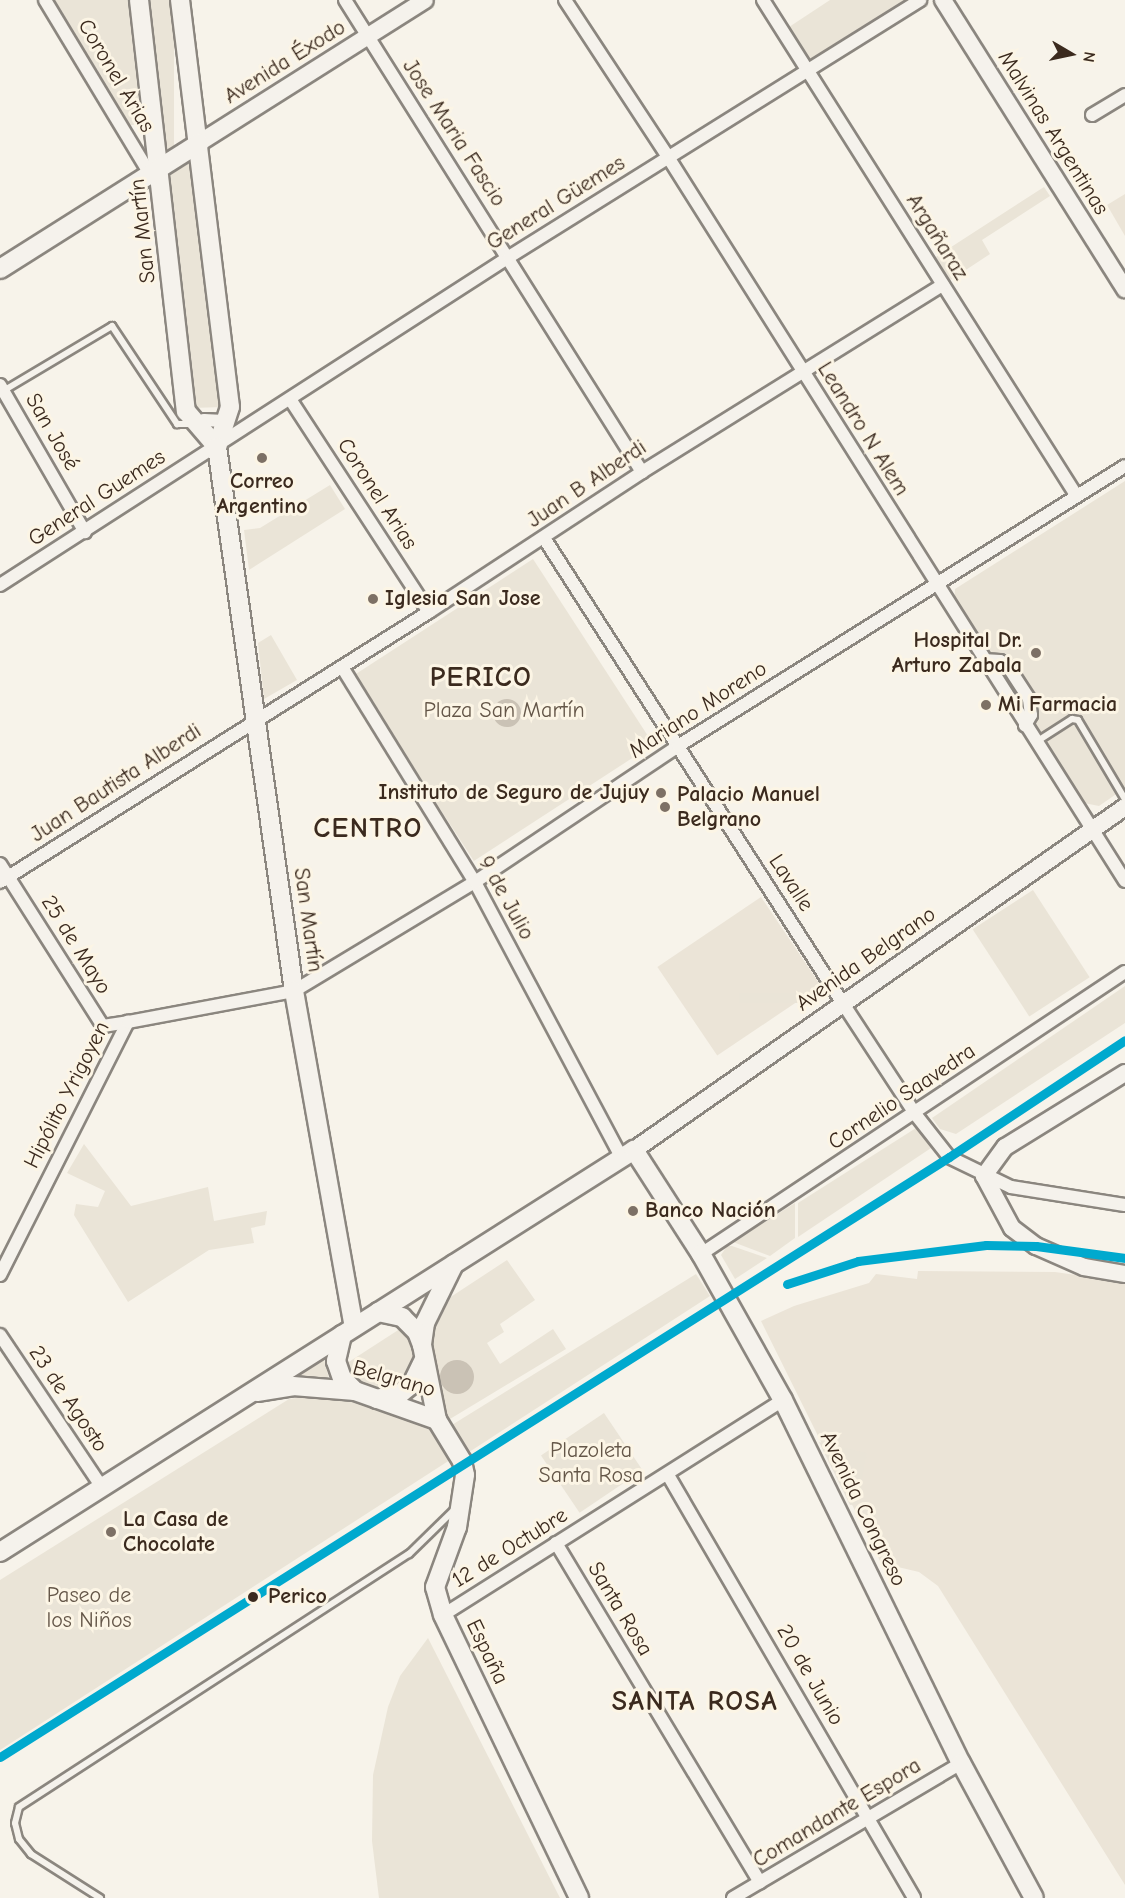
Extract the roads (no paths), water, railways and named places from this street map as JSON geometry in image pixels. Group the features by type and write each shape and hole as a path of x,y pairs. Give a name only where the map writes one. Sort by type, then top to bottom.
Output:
{"main road":[{"name":"San Martín","path":"139,0 156,171 186,411 217,447"},
{"name":"San Martín","path":"180,0 230,407 217,447 294,991 348,1331"},
{"path":"0,269 199,143"},
{"name":"Avenida Congreso","path":"628,1154 701,1254 783,1400 962,1763 1034,1898"},
{"name":"Belgrano","path":"0,1552 628,1154"},
{"name":"Belgrano","path":"437,1420 422,1353 425,1323 455,1263"},
{"path":"377,1399 396,1395 412,1384 422,1353 417,1332 402,1317 378,1312"},
{"path":"348,1331 336,1361 342,1378 354,1391"},
{"name":"Belgrano","path":"249,1394 293,1386 354,1391 437,1420"},
{"name":"España","path":"437,1420 462,1461 463,1501 435,1587 443,1615 579,1898"}],"street":[{"name":"Coronel Arias","path":"45,0 156,171"},
{"name":"Jose Maria Fascio","path":"345,0 509,257 642,472"},
{"name":"Avenida Éxodo","path":"199,143 425,0"},
{"name":"Leandro N Alem","path":"565,0 668,157 935,585 1125,881"},
{"name":"Argañaraz","path":"763,0 1076,495"},
{"name":"General Güemes","path":"217,447 509,257 920,0"},
{"name":"Malvinas Argentinas","path":"942,0 1125,289"},
{"path":"1092,115 1125,95"},
{"name":"Juan B Alberdi","path":"255,719 342,667 544,538 642,472 943,285"},
{"name":"San José","path":"2,388 85,532"},
{"name":"Coronel Arias","path":"290,399 429,612"},
{"path":"199,424 204,420 224,421"},
{"name":"General Guemes","path":"0,585 217,447"},
{"name":"Mariano Moreno","path":"294,991 475,882 678,746 1125,466"},
{"name":"Lavalle","path":"544,538 916,1115 949,1157 984,1176"},
{"path":"983,660 1000,661 1009,668 1029,699 1031,715 1025,725"},
{"name":"9 de Julio","path":"342,667 475,882 628,1154"},
{"name":"Juan Bautista Alberdi","path":"4,879 255,719"},
{"name":"Avenida Belgrano","path":"628,1154 842,1002 1125,807"},
{"name":"25 de Mayo","path":"0,864 4,879 103,1026 128,1022"},
{"name":"Cornelio Saavedra","path":"701,1254 916,1115 1125,972"},
{"name":"Hipólito Yrigoyen","path":"0,1275 128,1022 294,991"},
{"path":"103,1026 116,1043"},
{"path":"984,1176 1005,1147 1125,1072"},
{"path":"984,1176 1011,1187 1125,1205"},
{"path":"984,1176 1012,1228 1036,1246 1084,1267 1125,1274"},
{"name":"23 de Agosto","path":"0,1335 101,1486"},
{"name":"12 de Octubre","path":"443,1615 783,1400"},
{"name":"20 de Junio","path":"668,1474 914,1898"},
{"name":"Santa Rosa","path":"556,1543 760,1882"},
{"name":"Comandante Espora","path":"733,1898 962,1763"}],"lane":[{"path":"2,388 112,326 177,424 199,424"},
{"path":"1036,742 1072,719 1078,720 1125,799"},
{"path":"100,1898 32,1854 19,1839 15,1823 19,1808 409,1554 463,1501"}],"place":[{"name":"Correo Argentino","path":"262,458"},
{"name":"Iglesia San Jose","path":"373,599"},
{"name":"Hospital Dr. Arturo Zabala","path":"1036,653"},
{"name":"Mi Farmacia","path":"986,705"},
{"name":"Instituto de Seguro de Jujuy","path":"661,793"},
{"name":"Palacio Manuel Belgrano","path":"665,807"},
{"name":"Banco Nación","path":"633,1211"},
{"name":"La Casa de Chocolate","path":"111,1532"},
{"name":"Perico","path":"253,1597"}],"district":[{"name":"PERICO","path":"481,677"},
{"name":"CENTRO","path":"368,828"},
{"name":"SANTA ROSA","path":"695,1701"}],"park label":[{"name":"Plaza San Martín","path":"504,711"},
{"name":"Plazoleta Santa Rosa","path":"591,1462"},
{"name":"Paseo de los Niños","path":"89,1608"}]}
